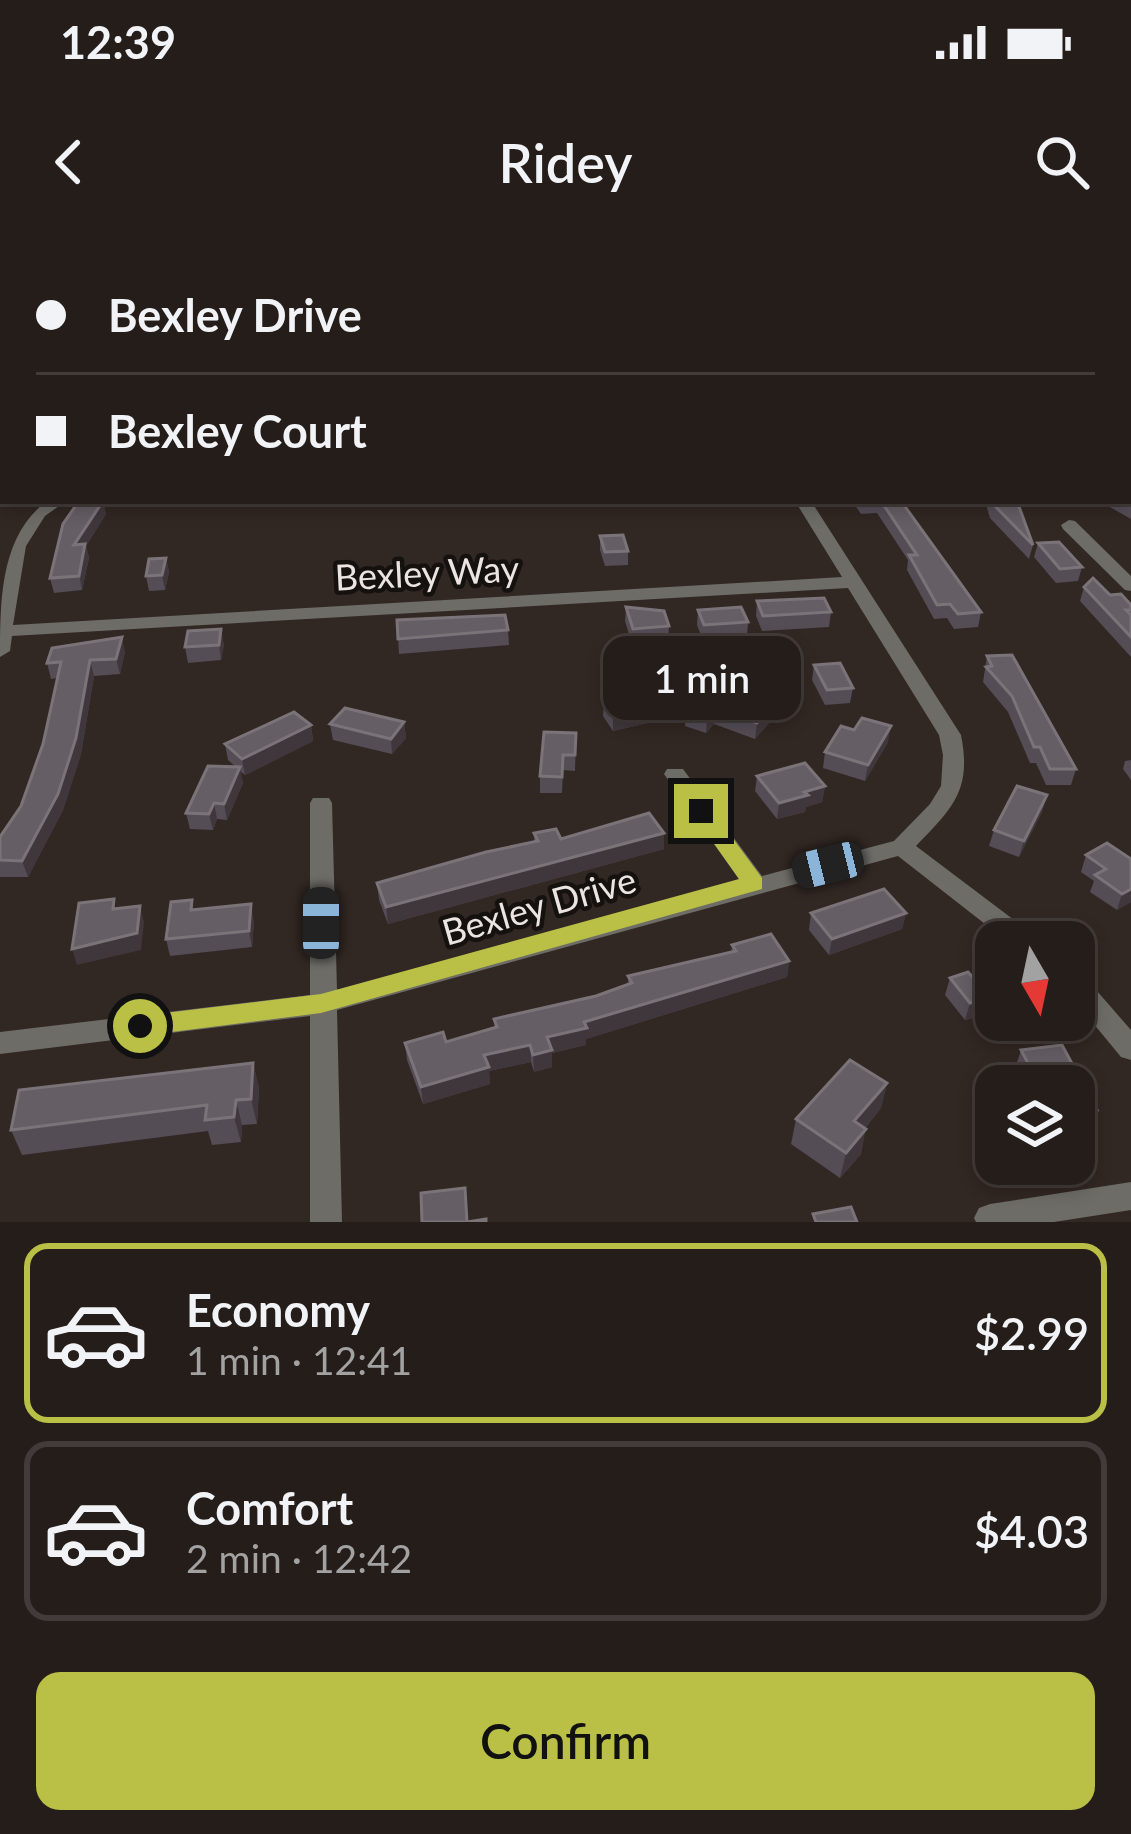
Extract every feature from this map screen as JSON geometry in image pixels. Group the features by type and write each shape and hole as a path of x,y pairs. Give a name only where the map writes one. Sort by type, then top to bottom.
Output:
{"street":[{"path":"0,651 17,535 29,518 53,504"},
{"path":"805,504 950,735 956,761 954,792 902,847 998,921"},
{"path":"1069,525 1131,586"},
{"name":"Bexley Way","path":"4,631 854,582"},
{"path":"675,775 754,883"},
{"path":"321,802 326,1222"},
{"name":"Bexley Drive","path":"0,1043 321,1004 754,883 902,847"},
{"path":"1095,1007 1131,1049"},
{"path":"990,1218 1131,1196"}],"building":[{"path":"77,504 101,504 74,545 85,544 79,576 50,578 63,524"},
{"path":"883,504 903,504 981,612 958,614 950,604 937,605 909,555 917,555"},
{"path":"993,504 1018,504 1033,545"},
{"path":"623,535 628,551 605,552 600,536"},
{"path":"1059,542 1082,567 1060,569 1038,543"},
{"path":"166,558 162,575 146,576 149,559"},
{"path":"1093,578 1110,595 1121,594 1131,605 1126,610 1131,615 1131,637 1084,587"},
{"path":"824,598 831,612 763,616 757,601"},
{"path":"626,607 664,611 669,626 633,629"},
{"path":"741,607 748,622 704,625 698,610"},
{"path":"505,615 508,630 398,639 397,620"},
{"path":"221,629 219,645 185,647 188,631"},
{"path":"122,637 116,659 90,660 76,738 58,794 22,861 0,860 0,837 21,806 43,744 61,662 47,663 52,648"},
{"path":"1012,655 1076,769 1050,769 1040,747 1034,747 1012,696 986,667 992,666 987,656"},
{"path":"840,663 853,688 827,690 814,665"},
{"path":"717,688 771,706 757,723 716,709 707,718 686,710 698,697 707,700"},
{"path":"656,690 666,704 613,715 604,701"},
{"path":"345,708 404,722 391,739 330,724"},
{"path":"294,712 311,725 242,759 225,744"},
{"path":"862,718 891,726 868,765 825,752 841,726 854,730"},
{"path":"544,732 576,733 575,755 563,755 562,777 540,776"},
{"path":"805,763 825,786 779,803 757,776"},
{"path":"208,766 240,767 224,804 214,803 209,814 186,813"},
{"path":"1017,786 1047,795 1024,841 994,830"},
{"path":"649,813 664,833 386,907 377,883 538,841 534,833 556,829 561,839"},
{"path":"1107,843 1131,859 1131,889 1122,894 1095,875 1106,869 1086,855"},
{"path":"884,889 906,913 832,939 811,913"},
{"path":"114,899 113,909 140,906 137,933 72,949 79,903"},
{"path":"192,900 191,910 251,904 249,931 166,939 171,902"},
{"path":"771,934 789,961 584,1022 587,1028 547,1037 552,1050 533,1055 530,1045 484,1055 489,1067 421,1087 405,1043 443,1032 446,1042 497,1027 494,1019 596,996 632,983 628,976 736,951 732,945"},
{"path":"968,972 975,980 975,1002 970,1003 950,978"},
{"path":"1062,1045 1073,1065 1029,1065 1021,1050"},
{"path":"850,1060 887,1083 854,1121 866,1129 846,1153 796,1119"},
{"path":"253,1063 251,1099 236,1100 234,1117 205,1120 207,1105 11,1130 19,1090"},
{"path":"465,1188 467,1222 422,1222 421,1193"},
{"path":"851,1207 857,1222 816,1222 813,1214"}],"route":[{"path":"140,1026 321,1004 754,883 701,811"}]}
